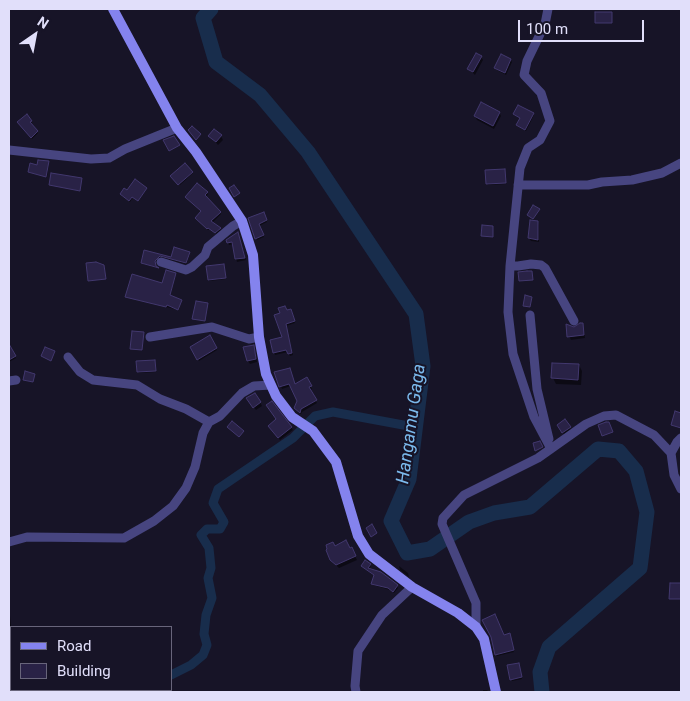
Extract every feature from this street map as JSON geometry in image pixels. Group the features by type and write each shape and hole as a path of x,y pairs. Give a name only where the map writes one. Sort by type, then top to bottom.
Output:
{"street":[{"path":"112,9 177,128 196,152 242,221 253,255 259,337 266,374 276,396 292,417 313,431 336,462 358,536 369,554 412,587 458,613 476,627 486,645 496,692"},
{"path":"548,9 545,24 526,61 524,75 541,93 550,120 540,140 528,148 520,168 510,266 508,312 513,354 534,417 551,449"},
{"path":"9,150 91,159 108,158 124,149 177,128"},
{"path":"518,185 588,186 602,182 632,180 662,173 681,163"},
{"path":"162,262 186,270 192,267 205,256 208,247 242,221"},
{"path":"510,266 531,264 540,265 545,268 574,321"},
{"path":"530,315 537,389 551,449"},
{"path":"150,337 212,327 249,339 259,337"},
{"path":"68,357 80,372 93,380 137,385 160,399 186,409 209,422"},
{"path":"9,542 27,537 124,538 154,521 172,506 186,488 195,467 203,433 209,422 220,416 242,393 254,386 271,385"},
{"path":"476,627 476,603 442,524 444,518 464,495 538,458 586,424 604,416 616,415 654,435 671,453 681,489"},
{"path":"671,453 681,438"},
{"path":"356,692 358,652 382,615 412,587"}],"building":[{"path":"595,12 612,12 612,23 595,23"},
{"path":"476,53 482,56 473,72 467,69"},
{"path":"501,54 511,59 505,73 494,68"},
{"path":"481,102 500,112 493,126 474,116"},
{"path":"518,105 534,113 525,130 516,125 520,118 513,114"},
{"path":"27,114 32,121 30,122 38,131 31,138 17,122"},
{"path":"192,126 201,134 196,140 188,130"},
{"path":"214,129 222,135 216,142 208,136"},
{"path":"174,136 180,145 169,151 163,140"},
{"path":"38,160 49,161 46,177 28,172 30,163 37,165"},
{"path":"185,163 193,172 178,185 170,176"},
{"path":"505,169 506,183 486,184 485,170"},
{"path":"51,173 82,178 80,191 49,185"},
{"path":"135,179 147,188 138,201 132,197 129,201 120,194 124,188 127,190"},
{"path":"197,183 208,192 205,195 221,212 211,221 221,228 215,233 207,229 195,218 201,211 185,197"},
{"path":"234,185 240,193 234,197 229,188"},
{"path":"533,205 540,209 533,219 527,215"},
{"path":"264,212 267,220 259,224 264,235 255,239 248,218"},
{"path":"530,220 538,221 538,240 528,238"},
{"path":"482,225 493,226 493,237 481,236"},
{"path":"238,232 245,258 235,259 232,242 227,243 226,240"},
{"path":"174,247 190,252 186,263 160,256 155,261 156,266 159,268 141,263 144,250 171,257"},
{"path":"96,262 104,265 106,279 88,281 86,263"},
{"path":"224,264 226,278 208,280 206,266"},
{"path":"166,270 176,273 170,295 182,300 178,310 167,305 166,307 125,297 132,274 162,283"},
{"path":"532,271 533,280 519,281 518,272"},
{"path":"525,295 532,297 530,307 523,306"},
{"path":"196,301 208,303 205,321 192,319"},
{"path":"285,306 287,310 291,309 295,321 286,324 292,353 288,354 286,350 273,353 270,340 282,337 274,315 280,313 278,308"},
{"path":"583,323 584,335 567,337 566,324 574,327"},
{"path":"132,331 144,332 142,350 130,349"},
{"path":"210,335 217,348 197,360 190,347"},
{"path":"9,344 16,356 9,360"},
{"path":"254,345 256,359 247,361 243,347"},
{"path":"45,347 55,351 51,361 41,356"},
{"path":"155,360 156,371 137,372 136,361"},
{"path":"552,363 579,364 578,380 551,378"},
{"path":"290,368 295,384 307,377 312,386 309,387 317,400 301,409 300,413 294,408 297,401 289,384 279,387 274,372"},
{"path":"25,371 35,374 33,382 23,380"},
{"path":"255,393 261,402 253,408 246,398"},
{"path":"272,401 292,427 278,438 268,426 276,419 266,405"},
{"path":"675,411 681,413 681,428 671,425"},
{"path":"565,419 571,427 562,433 557,425"},
{"path":"232,421 244,431 239,437 227,427"},
{"path":"609,422 613,432 602,436 598,425"},
{"path":"540,441 543,447 535,451 533,443"},
{"path":"372,524 377,533 371,537 366,528"},
{"path":"346,540 356,556 336,565 330,560 326,545 333,542 335,546"},
{"path":"365,560 371,564 368,568 381,572 398,585 393,592 388,588 371,584 374,575 361,566"},
{"path":"670,583 681,583 681,599 669,599"},
{"path":"495,614 504,635 510,633 514,650 495,655 491,637 482,620"},
{"path":"519,663 522,677 510,680 507,665"}],"waterway":[{"name":"Hangamu Gaga","path":"211,9 203,18 216,62 260,95 308,152 416,314 423,366 409,479 391,521 407,553 430,549 469,522 494,513 530,507 598,449 619,451 636,471 647,512 640,568 549,647 540,672 542,692"},
{"path":"172,674 191,665 203,655 207,645 204,634 206,615 212,598 208,578 211,568 209,548 201,535 207,529 220,529 224,522 213,503 218,489 293,438 315,416 333,412 414,427"},
{"path":"91,692 98,692"}]}
